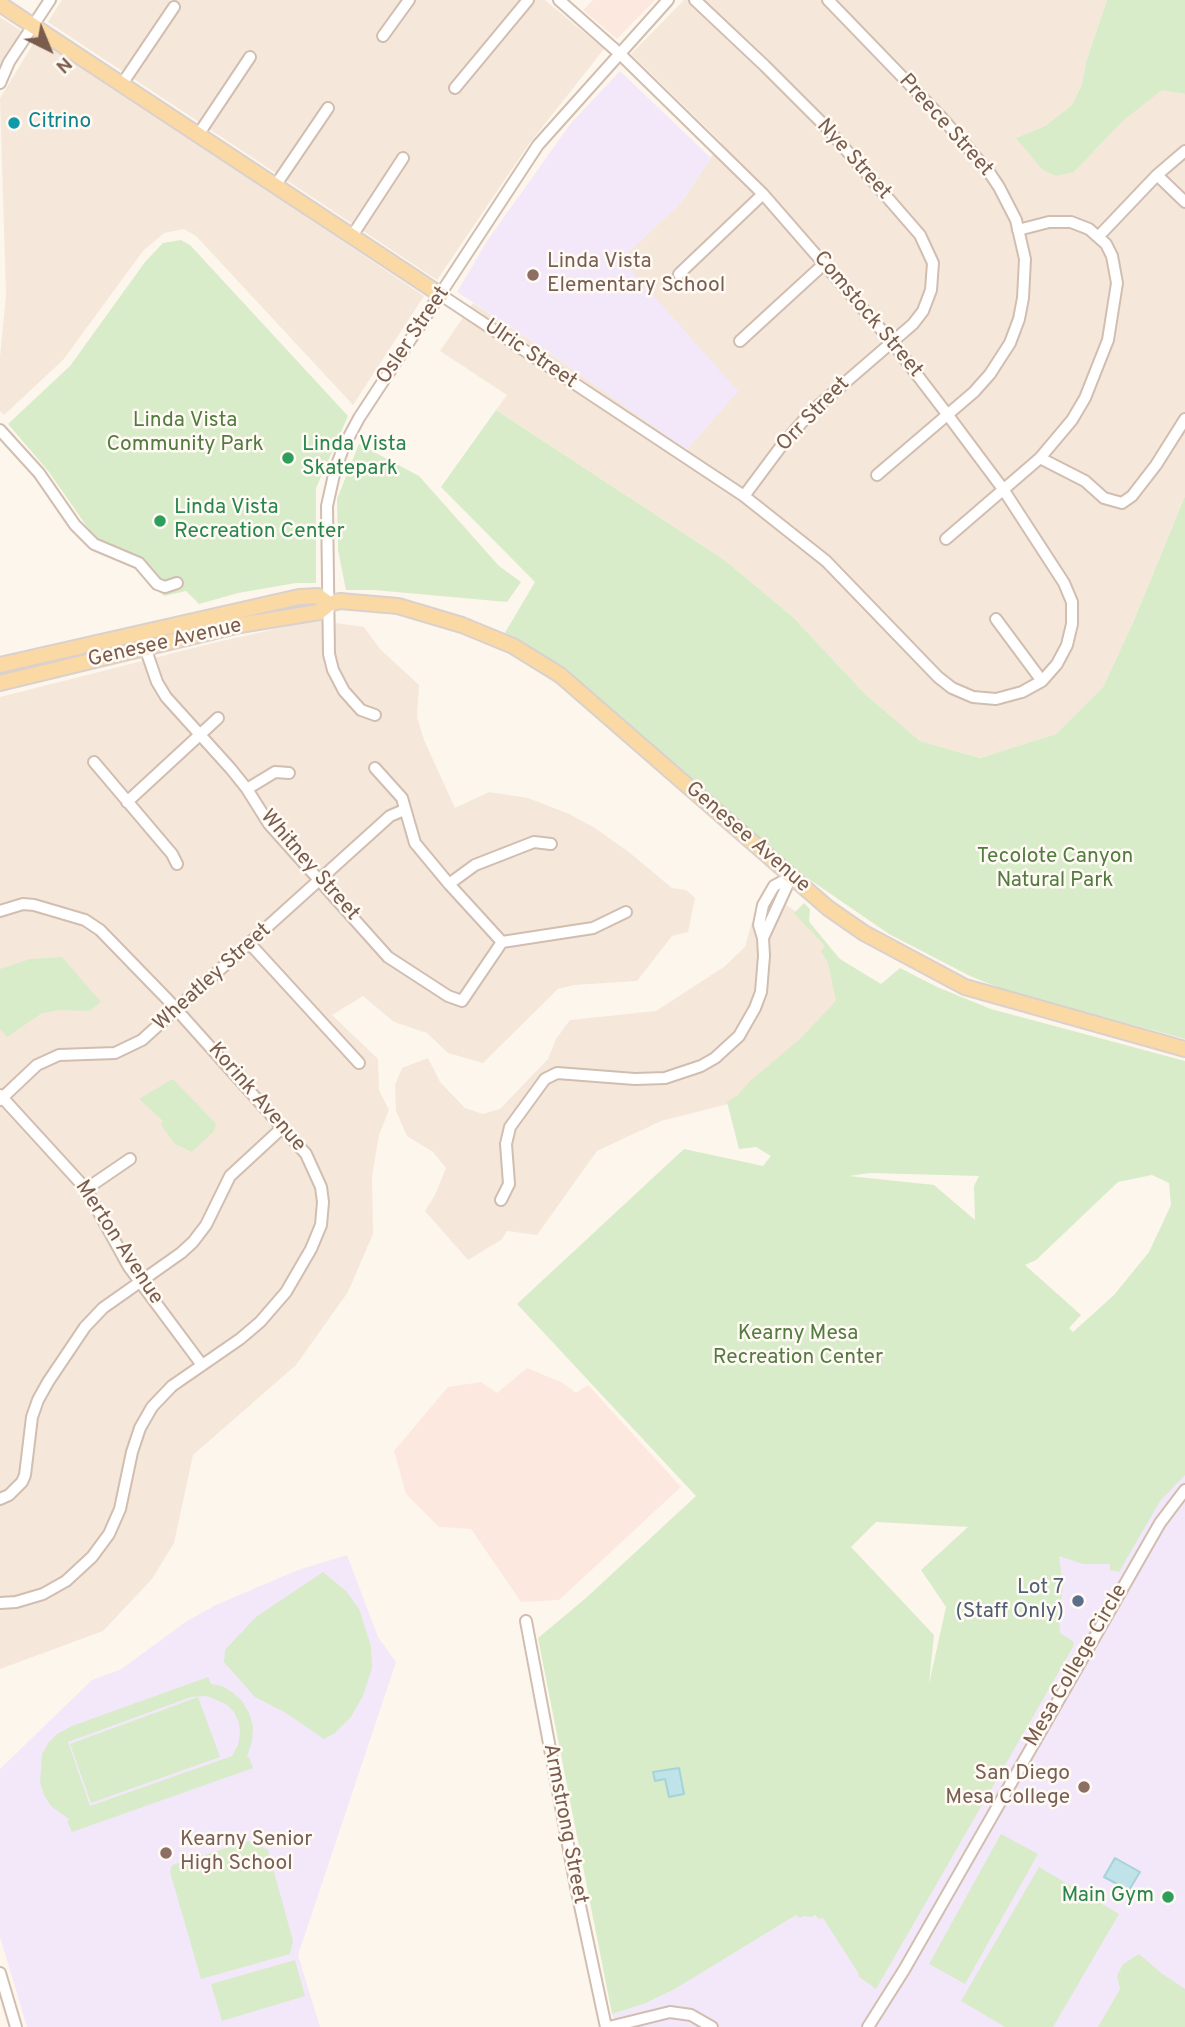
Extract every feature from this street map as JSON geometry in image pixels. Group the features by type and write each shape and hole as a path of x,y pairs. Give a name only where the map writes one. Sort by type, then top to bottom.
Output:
{"main road":[{"name":"Ulric Street","path":"0,4 441,295"},
{"name":"Genesee Avenue","path":"0,665 299,597 318,596 329,604"},
{"name":"Genesee Avenue","path":"0,682 240,625 319,612 329,604 359,601 398,606 461,625 513,646 560,676 791,877 864,933 965,987 1185,1049"}],"street":[{"path":"0,83 9,62 50,0"},
{"path":"383,36 409,0"},
{"path":"455,88 528,0"},
{"name":"Comstock Street","path":"559,0 619,53 763,194 892,342 1003,489 1065,583 1072,602 1068,645 1057,664 1042,681"},
{"name":"Osler Street","path":"375,715 361,710 344,691 332,670 329,654 327,506 335,470 359,418 538,145 668,0"},
{"name":"Nye Street","path":"695,0 827,128 920,235 933,263 931,290 923,311 913,324 892,342"},
{"name":"Preece Street","path":"828,0 942,118 989,172 1016,220 1025,259 1023,298 1010,343 990,374 974,392 877,475"},
{"path":"122,84 174,7"},
{"path":"198,135 250,57"},
{"path":"275,186 328,108"},
{"path":"1098,237 1157,175 1185,151"},
{"path":"352,236 403,158"},
{"path":"1157,175 1185,202"},
{"path":"679,274 763,194"},
{"path":"946,539 1040,458 1072,420 1085,398 1108,341 1117,283 1112,256 1098,237 1089,229 1071,222 1049,222 1018,230"},
{"path":"740,341 825,263"},
{"name":"Ulric Street","path":"441,295 744,496 826,561 938,677 952,688 973,696 996,699 1022,692 1042,681"},
{"name":"Orr Street","path":"744,496 811,412 892,342"},
{"path":"1040,458 1085,481 1104,498 1122,503 1132,496 1157,466 1185,419"},
{"path":"0,430 39,473 75,525 94,544 139,563 157,584 170,587 177,583"},
{"path":"996,619 1042,681"},
{"name":"Whitney Street","path":"139,634 157,682 166,697 247,789 270,824 388,957 448,996 462,1001 502,942"},
{"path":"127,802 218,718"},
{"path":"94,762 172,854 177,864"},
{"path":"375,768 402,798 415,843 502,942 593,928 625,912"},
{"path":"247,789 275,772 289,773"},
{"name":"Wheatley Street","path":"1,1097 37,1065 60,1055 115,1053 133,1046 251,945 390,817 404,810"},
{"path":"449,884 475,865 534,842 551,844"},
{"path":"500,1200 509,1184 506,1143 510,1127 545,1079 557,1073 635,1079 665,1078 687,1072 715,1058 739,1036 761,992 763,938 758,925 763,905 774,886 791,877"},
{"name":"Korink Avenue","path":"0,911 23,904 85,920 100,930 178,1010 282,1128 313,1165 321,1187 321,1225 311,1249 286,1292 260,1322 172,1386 152,1408 140,1428 132,1452 120,1509 109,1534 92,1557 66,1581 43,1594 16,1602 0,1603"},
{"path":"251,945 359,1063"},
{"name":"Merton Avenue","path":"1,1097 86,1189 129,1267 202,1365"},
{"path":"0,1499 9,1495 22,1482 32,1417 48,1382 85,1327 103,1308 181,1253 193,1241 205,1226 230,1177 282,1128"},
{"path":"86,1189 130,1159"},
{"name":"Mesa College Circle","path":"868,2027 900,1977 1160,1523 1185,1490"},
{"name":"Armstrong Street","path":"526,1621 576,1887 608,2027"},
{"path":"0,1973 16,2027"},
{"path":"608,2027 670,2011 698,2018 712,2027"}],"shaded area":[{"path":"62,0 545,0 604,49 529,144 437,280 48,22"},
{"path":"593,0 655,0 617,39 583,10"},
{"path":"684,0 1107,0 1086,62 1082,84 1072,105 1045,126 1017,138 1074,172 1123,121 1162,89 1185,94 1185,496 1132,625 1103,687 1056,734 980,758 920,741 865,694 793,617 723,559 496,410 507,395 440,351 473,303 687,449 737,391 620,259 680,204 721,142 631,54"},
{"path":"0,17 21,31 0,67"},
{"path":"38,36 424,296 353,405 196,236 184,229 164,233 143,251 63,360 4,415 0,411 0,357 6,295 0,98"},
{"path":"620,71 711,158 680,204 621,259 738,391 687,450 538,345 457,292 487,241 571,123"},
{"path":"315,620 364,627 380,649 419,685 417,717 424,740 455,808 489,792 528,798 569,814 595,828 630,853 672,888 686,890 695,898 688,932 672,936 637,981 574,985 558,989 483,1063 448,1053 427,1033 394,1022 363,996 332,1015 378,1059 379,1090 389,1110 379,1135 372,1176 373,1234 348,1292 296,1365 193,1455 174,1543 152,1579 103,1631 0,1669 0,697"},
{"path":"764,889 809,921 834,953 845,994 833,1024 732,1103 661,1121 597,1151 537,1235 507,1231 501,1240 468,1260 425,1211 446,1168 433,1152 407,1136 396,1111 395,1085 402,1068 428,1058 440,1082 465,1108 483,1114 500,1109 548,1059 556,1039 570,1020 656,1011 724,967 745,947"},
{"path":"527,1368 563,1383 576,1393 588,1385 681,1487 559,1600 521,1602 471,1529 439,1527 406,1494 394,1451 448,1387 481,1382 497,1393"},
{"name":"San Diego Mesa College","path":"1185,1473 1185,2027 618,2027 612,2014 644,2004 675,1989 807,1908 1052,1554 1168,1490"},
{"name":"Kearny Senior High School","path":"347,1555 378,1637 396,1662 298,1955 320,2027 27,2027 0,1937 0,1769 92,1680 120,1670 187,1621 216,1605 298,1570"}],"green space":[{"path":"1107,0 1185,0 1185,94 1162,90 1123,121 1074,172 1056,176 1043,170 1016,138 1045,126 1072,105 1082,84 1086,62"},
{"name":"Linda Vista Community Park","path":"181,240 190,245 348,416 316,488 316,583 296,583 238,593 199,604 186,591 164,596 131,564 92,534 49,472 8,424 70,366 145,262 163,243"},
{"name":"Tecolote Canyon Natural Park","path":"496,410 723,559 793,617 865,694 920,741 980,758 1056,734 1103,687 1132,625 1185,496 1185,1039 1007,991 970,976 889,934 771,853 740,822 503,636 535,582 441,487"},
{"path":"359,444 419,476 499,566 521,582 507,602 346,590 338,550 337,499"},
{"name":"Kearny Mesa Recreation Center","path":"804,903 810,909 809,922 840,959 881,984 900,968 937,987 991,1009 1185,1061 1185,1475 1160,1501 1119,1572 1110,1570 1110,1564 1083,1564 1059,1556 1063,1586 1059,1613 1060,1633 1074,1642 1073,1647 876,1989 858,1976 823,1918 819,1919 815,1915 800,1918 796,1915 675,1989 644,2004 612,2014 538,1638 586,1598 696,1496 517,1304 684,1149 763,1166 771,1156 756,1147 739,1149 727,1102 801,1038 836,1001 828,963 821,951 825,946 794,913","holes":["870,1173 979,1176 974,1186 975,1220 934,1185 849,1176","1152,1175 1169,1183 1171,1205 1149,1252 1114,1295 1073,1332 1069,1328 1081,1315 1025,1265 1036,1260 1118,1182","876,1522 968,1527 921,1570 946,1607 929,1684 934,1635 851,1547"]},
{"path":"62,957 101,1002 89,1011 60,1010 42,1013 7,1037 0,1029 0,969 30,959"},
{"path":"173,1079 216,1124 214,1131 192,1152 175,1144 161,1125 163,1121 139,1099"},
{"path":"323,1572 346,1591 359,1609 371,1646 372,1668 363,1696 351,1717 335,1733 324,1739 286,1713 255,1697 224,1662 225,1650 256,1617"},
{"path":"208,1677 211,1684 232,1692 242,1701 249,1713 253,1726 247,1757 253,1768 72,1832 67,1821 70,1820 51,1806 40,1782 42,1754 57,1734 72,1726","holes":["207,1696 226,1704 239,1723 238,1745 232,1756 90,1806 68,1742 191,1697"]},
{"path":"198,1697 220,1757 91,1803 70,1744"},
{"path":"1001,1834 1038,1854 965,1984 929,1964"},
{"path":"249,1841 268,1850 293,1941 290,1954 201,1979 170,1872 172,1865"},
{"path":"1039,1867 1119,1914 1053,2027 1005,2027 961,2001"},
{"path":"1139,1954 1185,1989 1185,2027 1098,2027 1120,1989 1117,1976 1123,1964"},
{"path":"295,1960 305,1996 222,2021 211,1984"}],"water":[{"path":"679,1768 684,1794 669,1797 665,1779 655,1781 653,1772"},
{"path":"1115,1858 1140,1872 1123,1900 1113,1895 1119,1885 1104,1877"}],"place":[{"name":"Citrino","path":"14,123"},
{"name":"Linda Vista Elementary School","path":"533,275"},
{"name":"Linda Vista Skatepark","path":"288,458"},
{"name":"Linda Vista Recreation Center","path":"160,521"},
{"name":"Lot 7 (Staff Only)","path":"1078,1601"},
{"name":"San Diego Mesa College","path":"1084,1787"},
{"name":"Kearny Senior High School","path":"166,1853"},
{"name":"Main Gym","path":"1168,1897"}]}
